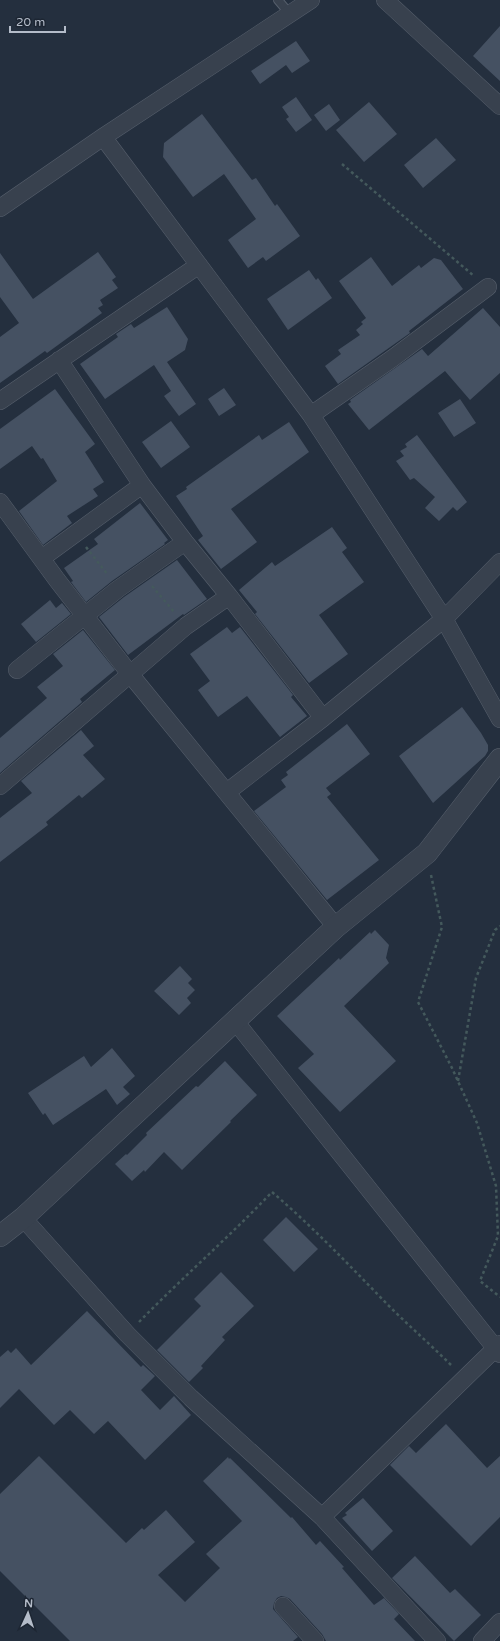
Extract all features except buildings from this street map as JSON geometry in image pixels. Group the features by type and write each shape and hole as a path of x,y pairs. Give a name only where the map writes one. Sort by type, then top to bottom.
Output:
{"street":[{"path":"0,208 103,137 289,13 311,0"},
{"path":"385,0 500,106"},
{"path":"103,137 311,415 444,619 500,719"},
{"path":"0,401 199,264"},
{"path":"311,415 393,358 488,287"},
{"path":"59,360 142,485 322,718"},
{"path":"42,558 142,485"},
{"path":"0,502 57,580 130,674 336,927"},
{"path":"17,670 118,589 185,542"},
{"path":"227,792 322,718 444,619 500,562"},
{"path":"0,786 186,626 229,596"},
{"path":"0,1236 23,1218 336,927 427,853 500,759"},
{"path":"235,1021 498,1349 322,1517"},
{"path":"23,1218 127,1334 191,1398 322,1517 437,1641"},
{"path":"283,1606 311,1640"},
{"path":"482,1641 500,1622"}],"lane":[{"path":"278,0 289,13"}],"path":[{"path":"342,164 488,287"},
{"path":"76,534 118,589"},
{"path":"141,574 186,626"},
{"path":"427,853 442,927 418,1002 478,1123 496,1186 498,1236 480,1280 500,1297"},
{"path":"458,1082 476,978 496,930 500,926"},
{"path":"127,1334 272,1192 343,1257 389,1306 427,1341 465,1380"}]}
